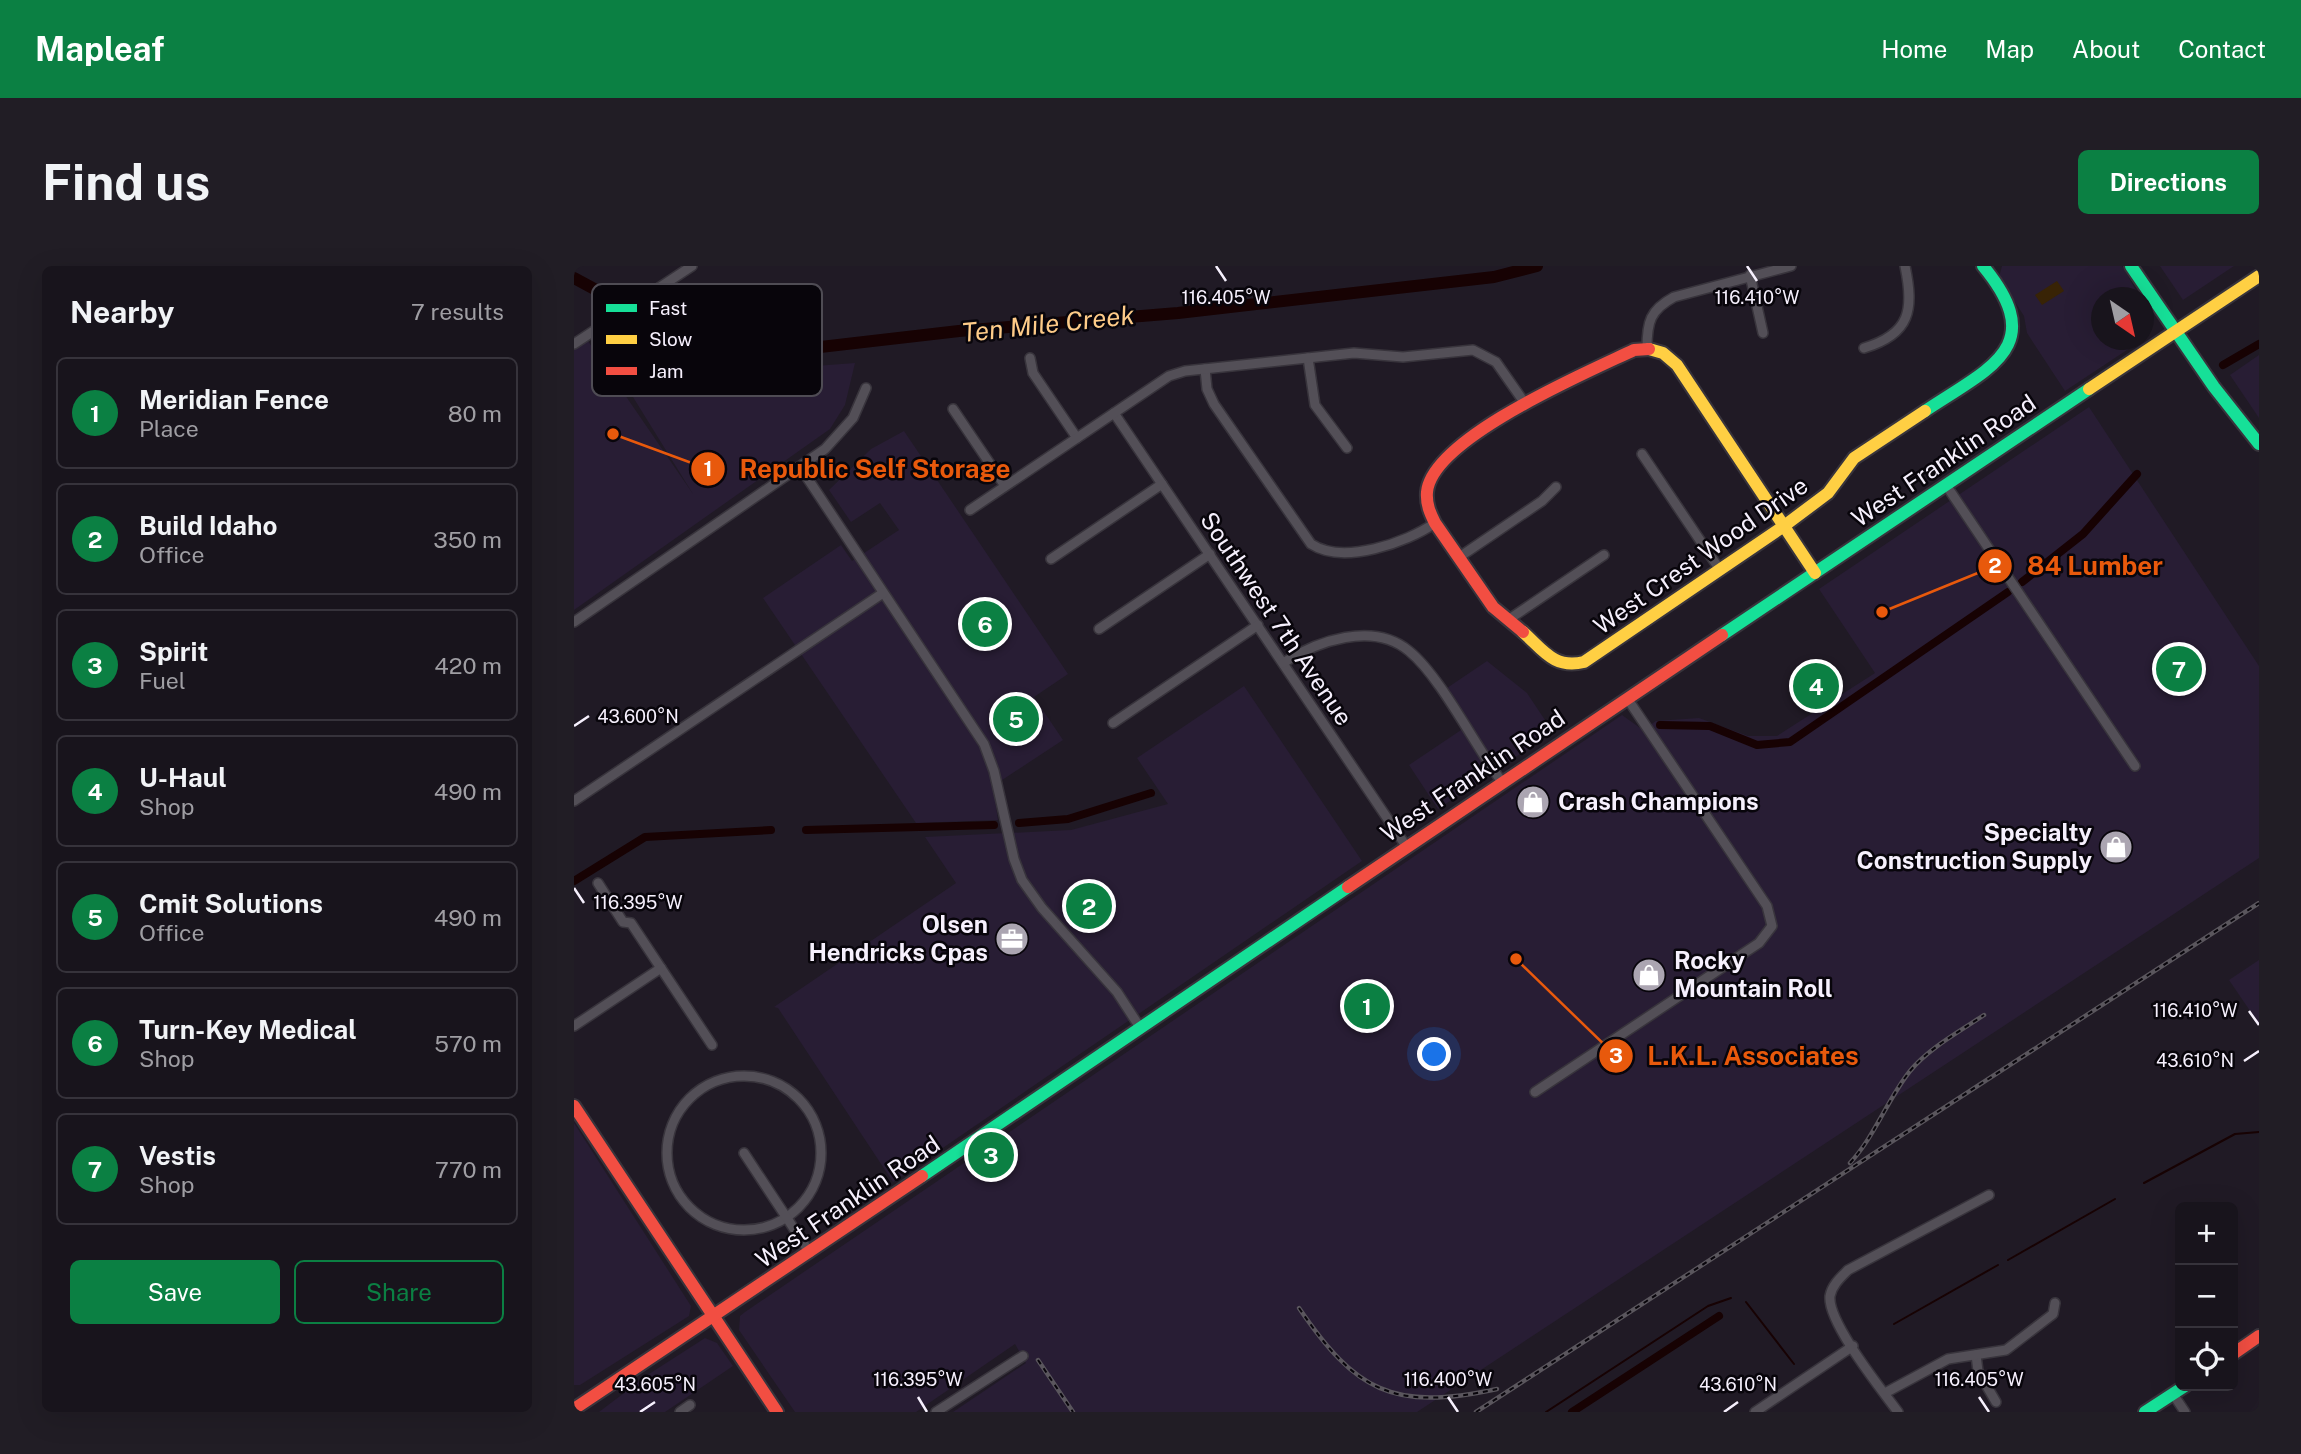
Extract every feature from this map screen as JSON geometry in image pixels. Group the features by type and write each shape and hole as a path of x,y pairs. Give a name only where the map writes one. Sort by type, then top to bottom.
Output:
{"main road":[{"path":"2132,266 2176,332 2259,444"},
{"name":"West Crest Wood Drive","path":"1435,523 1486,599 1508,621 1560,664 1568,666 1584,662 1784,526 1828,494 1854,458 1995,364 2008,351 2016,333 2014,314 1985,267"},
{"name":"West Franklin Road","path":"574,1409 810,1253 1406,846 2259,276"},
{"path":"1435,523 1427,499 1429,483 1437,468 1502,415 1524,402 1634,350 1647,348 1671,358 1815,573"},
{"path":"574,1106 777,1412"},
{"path":"2238,1351 2259,1336"},
{"path":"2145,1412 2178,1391"}],"street":[{"path":"665,284 692,266"},
{"path":"1647,348 1649,319 1660,304 1674,297 1791,266"},
{"path":"1864,348 1880,343 1901,327 1909,314 1912,297 1905,266"},
{"path":"1750,275 1763,334"},
{"path":"574,344 592,332"},
{"path":"970,510 1170,376 1205,369 1354,353 1411,357 1474,350 1496,362 1524,402"},
{"path":"1030,358 1033,373 1077,438"},
{"path":"1308,358 1315,405 1347,448"},
{"path":"1205,369 1207,389 1214,404 1311,544 1334,553 1370,548 1405,541 1435,523"},
{"path":"574,622 800,467 844,430 853,418 866,388"},
{"path":"953,409 1005,486"},
{"name":"Southwest 7th Avenue","path":"1114,412 1406,846"},
{"path":"1642,454 1720,570"},
{"path":"800,467 984,744 994,771 1014,859 1028,889 1117,992 1141,1028"},
{"path":"1051,559 1162,484"},
{"path":"1946,485 2135,766"},
{"path":"1458,558 1542,501 1556,487"},
{"path":"1099,629 1210,554"},
{"path":"1508,621 1604,555"},
{"path":"574,801 884,593"},
{"path":"1113,723 1258,625"},
{"path":"1283,663 1305,649 1334,640 1368,636 1395,643 1409,651 1436,684 1502,782"},
{"path":"1535,1092 1759,943 1772,926 1767,906 1628,698"},
{"path":"598,883 623,922 631,923 712,1045"},
{"path":"574,1026 661,968"},
{"path":"741,1075 766,1079 790,1090 813,1117 822,1151 820,1168 806,1200 786,1218 763,1228 728,1229 697,1215 675,1189 667,1156 673,1122 693,1095 707,1085 741,1075"},
{"path":"744,1153 810,1253"},
{"path":"1898,1412 1835,1318 1830,1296 1848,1270 1989,1195"},
{"path":"1885,1393 1948,1359 2006,1350 2053,1314 2055,1303"},
{"path":"1755,1412 1853,1346"},
{"path":"1976,1355 1978,1371 1996,1402"},
{"path":"936,1412 1023,1356"},
{"path":"2173,1394 2185,1412"},
{"path":"1770,1402 1776,1412"},
{"path":"680,1412 690,1405"}],"shaded area":[{"path":"2002,266 2122,266 2134,287 2091,287 2091,350 2127,350 2065,391 2027,333 2024,316 1999,277"},
{"path":"2160,266 2234,266 2183,300"},
{"path":"2057,281 2064,291 2042,305 2035,295"},
{"path":"588,341 592,347 592,396 626,396 693,494 633,397 822,396 822,366 855,363 845,405 830,429 574,610 574,350"},
{"path":"2259,355 2259,418 2230,375"},
{"path":"2089,407 2259,666 2259,858 1417,1412 953,1412 1026,1363 1015,1344 916,1412 795,1412 739,1330 740,1316 745,1312 1622,715 1643,730 1656,721 1699,718 1748,736 1777,736 1875,673 1819,589"},
{"path":"904,431 1068,674 1034,697 1063,740 993,786 998,820 916,823 763,598 841,545 852,561 899,530 880,503 851,522 829,490 871,449"},
{"path":"1487,661 1527,693 1553,732 1438,809 1409,765 1470,724 1447,688"},
{"path":"1244,686 1362,861 893,1182 778,1008 774,1007 956,883 925,837 1071,830 1168,804 1137,758"},
{"path":"2259,960 2259,1024 2229,980"},
{"path":"574,1123 691,1306 689,1316 580,1385 574,1385"},
{"path":"705,1338 717,1343 733,1366 665,1412 599,1412 649,1374"}],"waterway":[{"name":"Ten Mile Creek","path":"822,347 959,331 1178,313 1494,277 1537,266"},
{"name":"Ten Mile Creek","path":"574,278 592,288"},
{"path":"2223,365 2259,344"},
{"path":"2022,582 2083,534 2137,474"},
{"path":"1660,725 1710,726 1757,745 1790,742 2008,592"},
{"path":"1019,823 1068,819 1151,793"},
{"path":"806,830 994,825"},
{"path":"574,881 645,837 771,830"},
{"path":"2144,1183 2235,1134 2259,1132"},
{"path":"2008,1260 2115,1199"},
{"path":"1894,1324 1998,1265"},
{"path":"1546,1412 1708,1306 1731,1298"},
{"path":"1746,1302 1794,1364"},
{"path":"1572,1412 1719,1316"}],"railway":[{"path":"1476,1412 2259,903"},
{"path":"1850,1163 1867,1141 1910,1071 1935,1048 1984,1015"},
{"path":"1299,1308 1339,1358 1359,1376 1380,1388 1403,1395 1430,1398 1497,1389"},
{"path":"1038,1360 1073,1412"}],"traffic: fast":[{"path":"1925,411 1989,368 2003,353 2011,336 2011,317 2002,294 1983,266"},
{"path":"2131,266 2214,387 2259,444"},
{"path":"1722,635 2089,389"},
{"path":"922,1176 1348,887"},
{"path":"2145,1412 2177,1391"}],"traffic: slow":[{"path":"2089,389 2259,276"},
{"path":"1649,349 1663,353 1677,365 1815,573"},
{"path":"1523,632 1557,661 1574,664 1584,662 1784,526 1828,493 1854,458 1925,411"}],"traffic: jam":[{"path":"1523,632 1493,607 1435,523 1427,496 1435,471 1455,450 1515,409 1634,350 1649,349"},
{"path":"1348,887 1722,635"},
{"path":"574,1106 777,1412"},
{"path":"574,1409 922,1176"},
{"path":"2238,1351 2259,1336"}],"place":[{"name":"Republic Self Storage","path":"613,434"},
{"name":"84 Lumber","path":"1882,612"},
{"name":"Turn-Key Medical","path":"985,624"},
{"name":"Vestis","path":"2179,669"},
{"name":"U-Haul","path":"1816,686"},
{"name":"Cmit Solutions","path":"1016,719"},
{"name":"Crash Champions","path":"1533,802"},
{"name":"Specialty Construction Supply","path":"2116,847"},
{"name":"Build Idaho","path":"1089,906"},
{"name":"Olsen Hendricks Cpas","path":"1012,939"},
{"name":"L.K.L. Associates","path":"1516,959"},
{"name":"Rocky Mountain Roll","path":"1649,975"},
{"name":"Meridian Fence","path":"1367,1006"},
{"name":"Spirit","path":"991,1155"}]}
